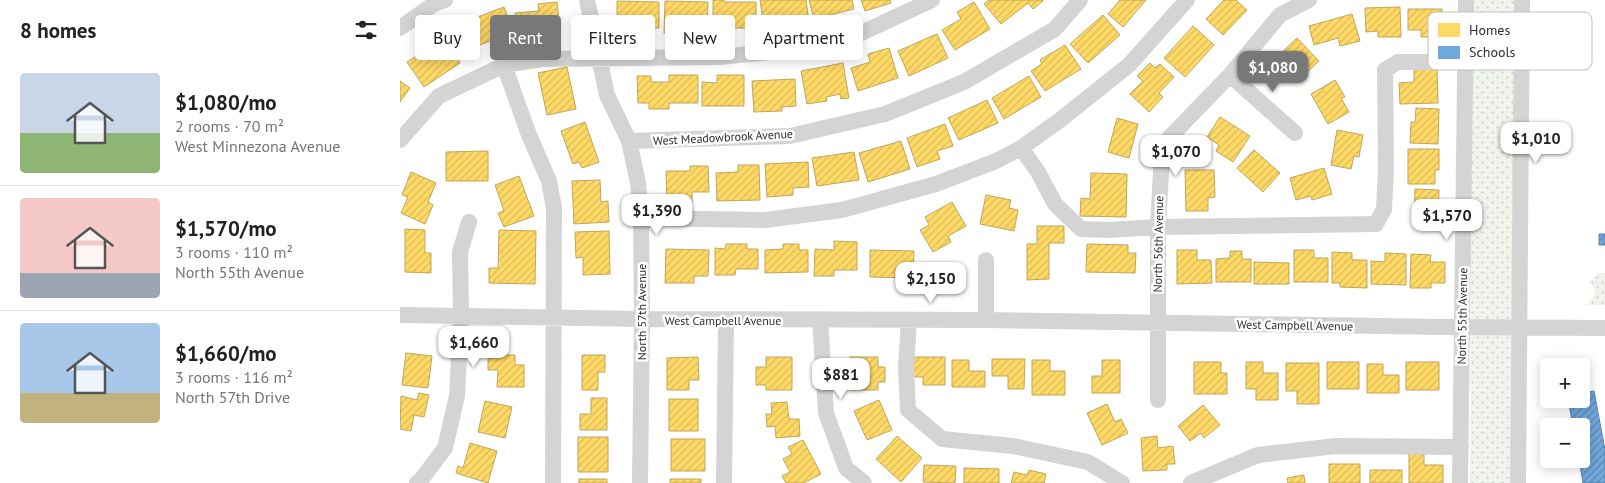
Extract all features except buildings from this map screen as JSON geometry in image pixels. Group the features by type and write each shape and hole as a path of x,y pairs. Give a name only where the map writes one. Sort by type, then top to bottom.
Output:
{"street":[{"path":"400,28 434,4 445,0"},
{"name":"North 57th Avenue","path":"587,0 590,15"},
{"path":"655,58 719,57 801,49 855,36 932,0"},
{"name":"West Meadowbrook Avenue","path":"629,141 790,136 885,114 964,82 1056,28 1080,0"},
{"path":"641,218 764,220 842,210 936,184 996,161 1021,148 1060,120 1129,65 1187,0"},
{"name":"North 56th Avenue","path":"1158,400 1158,227 1162,153 1170,138 1230,76 1280,15 1309,0"},
{"path":"400,140 439,96 504,65 542,59 571,59"},
{"name":"North 57th Avenue","path":"600,60 607,95 629,141 638,183 641,218 642,319 640,483"},
{"path":"1021,148 1038,172 1055,204 1081,230 1376,224 1384,209 1386,171 1385,70 1398,62 1428,62"},
{"path":"504,65 529,135 549,181 554,208 553,483"},
{"name":"North 55th Avenue","path":"1460,483 1465,70"},
{"path":"1518,483 1521,70"},
{"path":"1230,76 1295,133"},
{"path":"416,483 420,481 445,448 457,396 461,316 460,252 469,222"},
{"path":"986,260 986,320"},
{"name":"West Campbell Avenue","path":"400,314 726,320 986,320 1605,328"},
{"path":"724,483 726,320"},
{"path":"820,320 826,413 846,468 864,483"},
{"path":"909,320 906,368 908,410 942,439 1013,446 1088,462 1122,483"},
{"path":"1191,483 1258,455 1336,446 1460,447"}],"shaded area":[{"path":"1472,0 1514,0 1514,12 1472,12"},
{"path":"1472,70 1514,70 1511,483 1470,483"},
{"path":"1598,273 1605,273 1605,305 1586,305 1591,300 1595,291 1589,282"}]}
